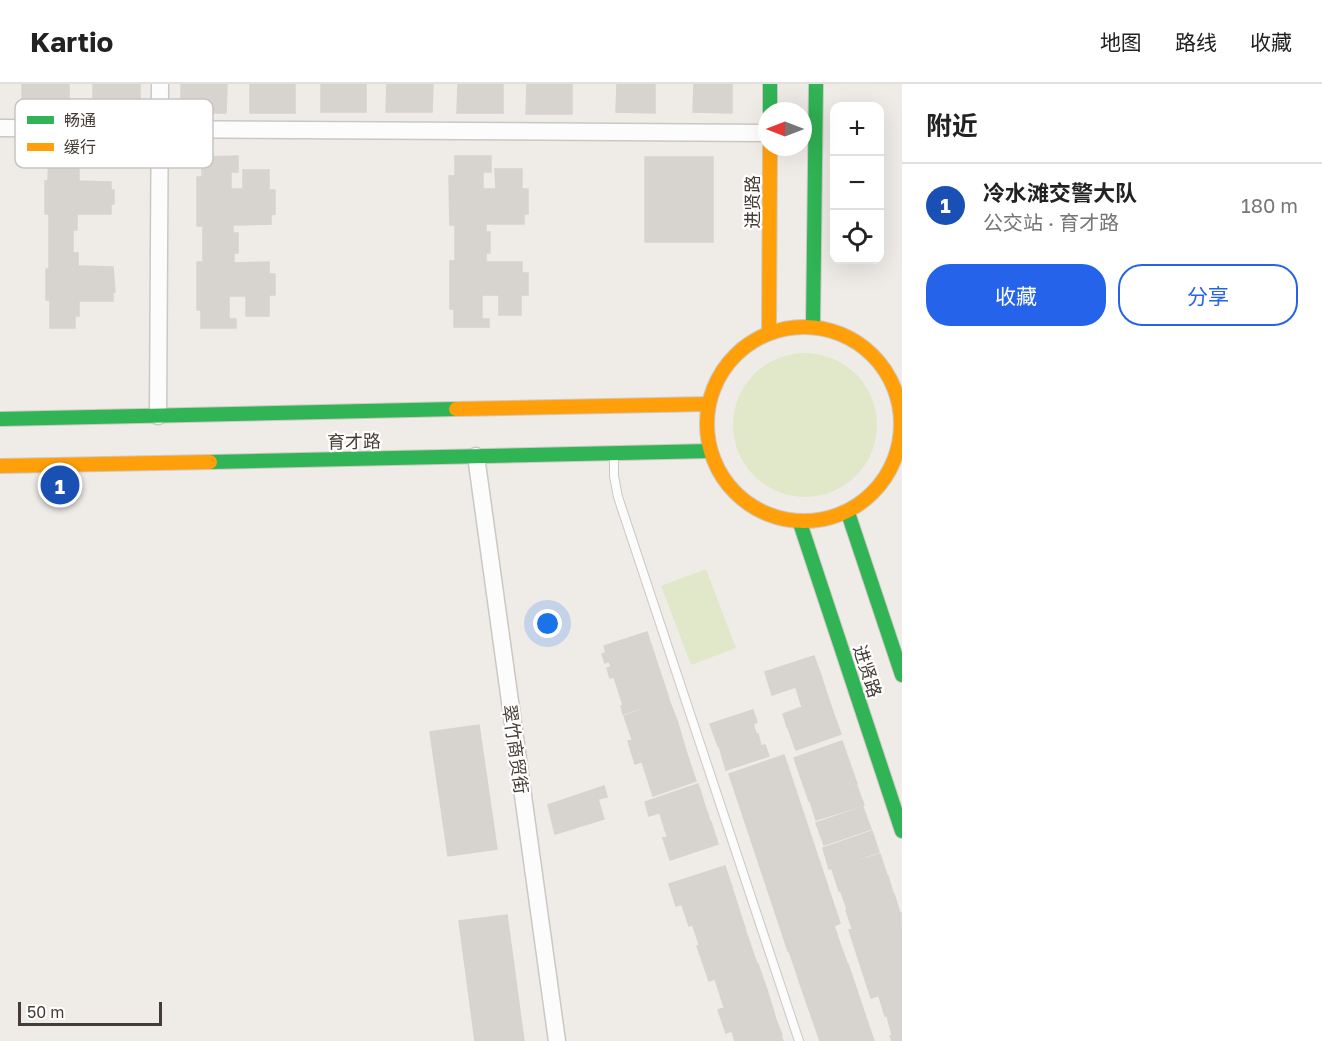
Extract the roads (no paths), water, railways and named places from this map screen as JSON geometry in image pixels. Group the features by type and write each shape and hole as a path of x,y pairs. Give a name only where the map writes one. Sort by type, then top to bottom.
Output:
{"main road":[{"path":"770,84 770,102"},
{"path":"813,326 816,84"},
{"name":"进贤路","path":"769,329 770,156"},
{"path":"813,326 847,336 879,358 900,389 901,435 893,461 875,491 848,513 800,523 765,515 730,488 710,451 708,404 722,371 742,347 769,329 813,326"},
{"name":"育才路","path":"0,419 708,404"},
{"name":"育才路","path":"0,466 710,451"},
{"name":"进贤路","path":"848,513 902,675"},
{"name":"进贤路","path":"800,523 902,831"}],"street":[{"path":"0,128 15,128"},
{"path":"213,129 758,132"},
{"path":"158,416 160,168"},
{"name":"翠竹商贸街","path":"476,456 557,1041"}],"lane":[{"path":"614,453 614,476 618,497 799,1041"}],"place":[{"name":"冷水滩交警大队","path":"60,485"}]}
